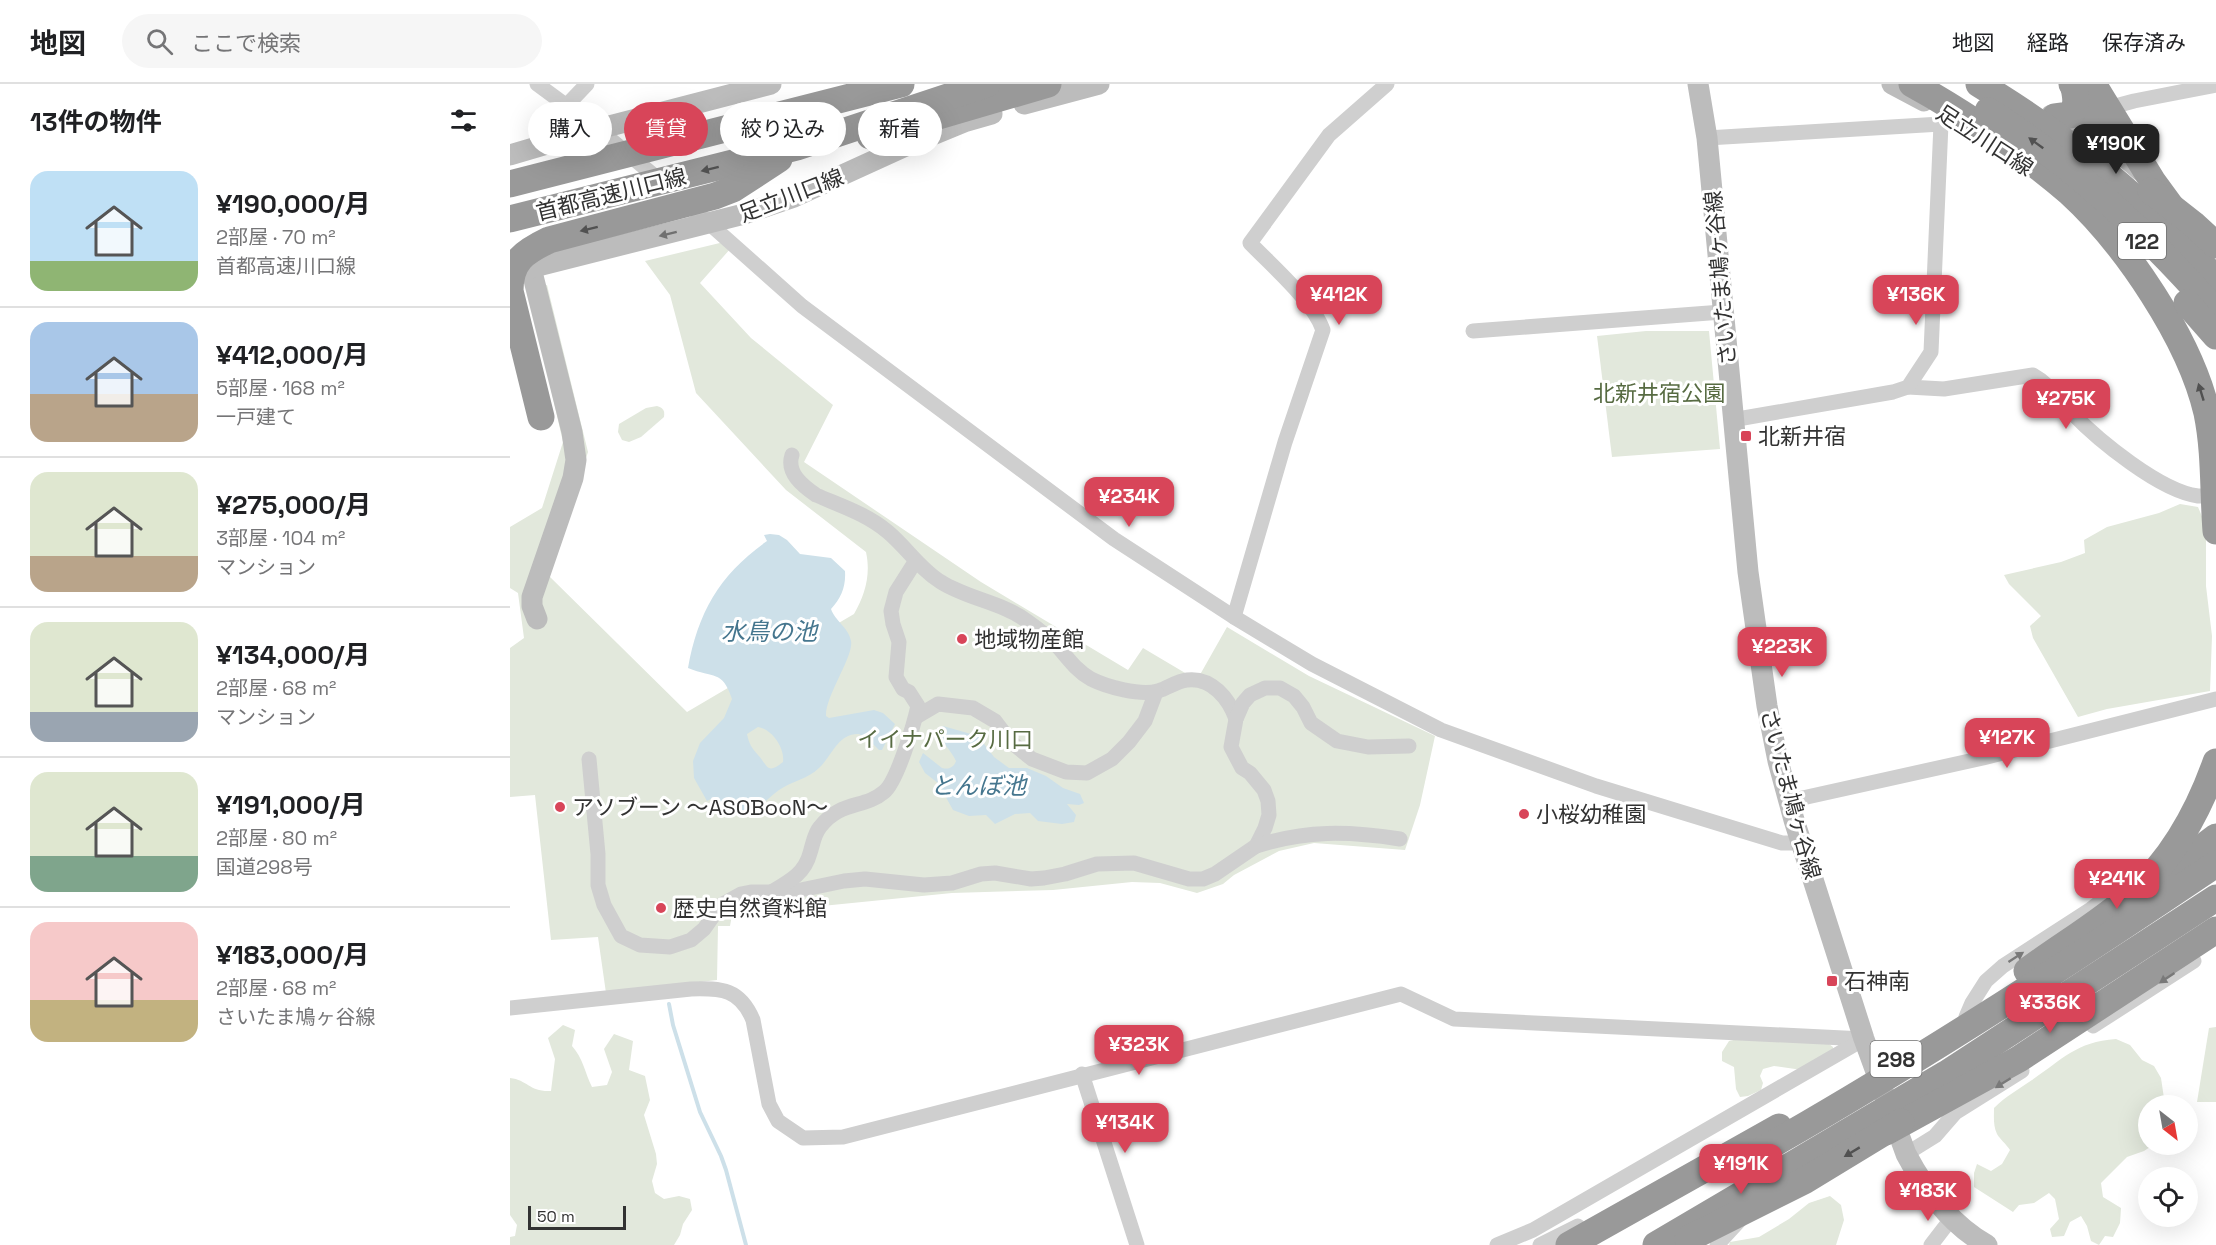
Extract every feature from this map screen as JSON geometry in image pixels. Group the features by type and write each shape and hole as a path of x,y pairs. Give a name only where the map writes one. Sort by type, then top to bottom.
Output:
{"highway":[{"path":"510,175 836,84"},
{"name":"首都高速川口線","path":"510,184 901,84"},
{"name":"首都高速川口線","path":"846,131 987,84"},
{"path":"846,139 874,135 1048,84"},
{"path":"1912,84 1980,127 2110,226 2160,273 2216,336"},
{"path":"1940,84 2002,120 2071,169 2157,246 2216,312"},
{"path":"1979,84 2059,136 2127,190 2216,280"},
{"path":"1983,84 2059,125 2101,153 2193,224 2216,245"},
{"path":"2055,117 2070,115 2075,110 2079,85"},
{"name":"122","path":"2079,85 2108,108 2153,182 2216,263"},
{"name":"122","path":"2079,85 2100,141 2115,203 2134,232 2216,323"},
{"name":"首都高速川口線","path":"510,219 761,156"},
{"path":"510,339 525,397 535,418 510,291 510,279 521,257 532,248 549,240 715,196 733,189 783,156"},
{"path":"2070,194 2124,253 2141,277 2174,330 2194,373 2207,415 2211,440 2216,531"},
{"path":"2135,892 2159,866 2183,832 2203,796 2216,764"},
{"path":"1831,1111 1911,1056 2135,892 2181,851 2206,817 2216,798"},
{"name":"298","path":"2031,975 2216,837"},
{"name":"298","path":"1569,1245 1768,1134 1966,1017 2216,852"},
{"path":"1592,1245 1831,1111 1926,1054 2065,967 2216,864"},
{"path":"1635,1245 1936,1068 2074,981 2216,886"},
{"name":"298","path":"1656,1245 1787,1169 1887,1121 2216,898"},
{"path":"1676,1245 1804,1181 1887,1121 2005,1049 2216,909"},
{"path":"1887,1121 2019,1059 2216,930"}],"main road":[{"path":"612,125 771,84"},
{"name":"足立川口線","path":"510,273 711,223 794,197 964,122 1099,84"},
{"name":"さいたま鳩ヶ谷線","path":"1698,84 1707,138 1732,420 1757,644 1771,728 1789,801 1875,1071 1887,1121 1927,1189 1952,1219 1987,1245"},
{"name":"足立川口線","path":"1892,84 1944,119 2036,174 2148,257 2187,291"},
{"path":"1996,84 2100,141 2133,163 2153,182"},
{"path":"510,155 528,150"},
{"path":"531,268 572,432 576,460 573,478 532,597 532,606 537,619"}],"street":[{"path":"537,84 563,102"},
{"path":"570,102 586,84"},
{"path":"1234,617 1285,442 1323,330 1320,321 1308,304 1250,243 1329,135 1388,84"},
{"path":"2108,108 2216,86"},
{"path":"1707,138 1944,119 1931,352 1908,387"},
{"path":"612,141 711,223 801,306 1114,539 1234,617 1312,664 1442,730 1596,786 1782,843 1801,843"},
{"path":"1473,330 1722,312"},
{"path":"1732,420 1893,392 1908,387 1944,389 2033,375 2045,381 2072,413 2113,450 2163,484 2196,496 2216,496"},
{"path":"792,455 790,460 792,470 800,483 816,495 867,517 887,531 915,562 938,580 962,594 999,605 1018,615 1057,646 1072,665 1090,678 1116,688 1156,692 1189,679 1203,682 1226,696 1232,705 1236,719"},
{"path":"773,891 800,873 806,864 819,829 830,816 839,810 884,792 891,784 918,706 896,677 899,650 891,611 896,592 915,562"},
{"path":"1256,846 1269,815 1268,801 1264,790 1250,773 1242,768 1231,747 1236,719 1250,695 1265,688 1280,688 1294,696 1311,723 1337,741 1368,747 1409,746"},
{"path":"916,717 938,704 973,708 995,720 1011,742 1032,759 1066,772 1087,773 1112,759 1129,742 1145,721 1156,692"},
{"path":"1789,801 1983,758 2216,699"},
{"path":"589,759 598,854 597,885 609,918 621,936 640,945 670,947 692,940 704,929 721,905 741,894 791,892 865,879 924,885 952,883 981,874 995,873 1030,879 1044,878 1097,864 1113,863 1134,863 1189,879 1203,879 1215,874 1256,846 1296,836 1315,833 1366,834 1400,839"},
{"path":"1966,1017 1986,981 2002,966 2091,909 2145,867 2184,820 2203,791 2216,764"},
{"path":"1906,1154 1935,1136 1955,1113 2140,997 2216,945"},
{"path":"510,1008 692,989 712,988 732,993 748,1009 753,1020 769,1104 778,1120 802,1138 843,1137 1401,994 1454,1019 1864,1039"},
{"path":"1497,1245 1533,1230 1864,1039"},
{"path":"1082,1074 1137,1245"},
{"path":"1540,1245 1738,1137 1768,1134"},
{"path":"1717,1245 1787,1169"},
{"path":"1931,1245 1952,1219"}],"green space":[{"name":"イイナパーク川口","path":"724,242 731,248 700,283 751,338 833,405 804,462 981,582 1128,670 1143,648 1197,680 1227,627 1309,676 1435,736 1420,805 1405,850 1314,843 1279,851 1234,875 1223,884 1197,893 1160,883 1132,882 1053,890 952,893 732,915 730,926 718,926 717,980 606,993 598,937 551,940 535,795 510,797 510,648 524,638 518,593 510,588 510,527 542,508 563,442 528,289 547,285 588,452 548,575 687,712 854,614 864,592 867,577 866,552 786,490 696,393 670,295 645,261"},
{"name":"北新井宿公園","path":"1646,331 1709,331 1720,449 1612,457 1597,336"},
{"path":"657,406 663,410 664,417 641,437 629,442 622,440 618,432 619,424 646,408"},
{"path":"2180,504 2198,507 2206,526 2206,586 2212,636 2210,691 2107,709 2078,717 2033,638 2030,626 2041,616 2009,584 2004,575 2061,562 2085,553 2084,540 2107,527 2159,513"},
{"path":"563,1025 575,1030 572,1046 592,1087 607,1085 612,1072 604,1049 614,1034 633,1041 629,1070 645,1076 650,1100 644,1115 656,1154 657,1164 652,1181 655,1193 664,1199 679,1196 690,1199 692,1210 674,1245 510,1245 510,1237 515,1236 517,1225 510,1215 510,1078 538,1090 551,1091 555,1059 548,1038"},
{"path":"2216,1027 2216,1102 2198,1102 2198,1096 2209,1028"},
{"path":"1738,1039 1829,1044 1833,1047 1833,1051 1802,1070 1774,1066 1763,1069 1760,1076 1763,1083 1761,1090 1740,1097 1736,1089 1734,1067 1722,1061 1722,1052 1729,1041"},
{"path":"2116,1039 2130,1045 2142,1060 2154,1066 2161,1078 2164,1095 2138,1095 2138,1153 2127,1157 2101,1183 2103,1197 2121,1208 2120,1223 2113,1237 2105,1236 2099,1245 2091,1241 2087,1226 2081,1216 2070,1222 2064,1236 2052,1237 2050,1229 2059,1219 2055,1199 2049,1193 2034,1203 2019,1205 2013,1212 1974,1187 1974,1173 1977,1164 1991,1171 2002,1164 2010,1150 1996,1131 1994,1108 2071,1053 2102,1041"},
{"path":"1830,1196 1841,1205 1844,1220 1836,1245 1729,1245 1730,1242 1759,1237 1789,1219 1809,1203"}],"water":[{"name":"水鳥の池","path":"764,535 779,535 800,554 831,558 845,571 842,592 831,609 850,636 851,648 830,698 826,716 829,718 874,710 883,713 895,724 882,750 859,734 846,737 815,772 779,790 755,810 741,814 734,812 715,797 707,801 694,778 693,761 700,743 724,718 732,699 721,679 688,668 698,629 714,596 736,567 767,541","holes":["758,727 773,735 782,751 783,762 774,768 768,768 752,748 747,734"]},
{"name":"とんぼ池","path":"943,726 978,736 994,757 1009,768 1027,768 1046,776 1063,788 1080,794 1084,803 1067,804 1076,815 1074,822 1062,824 1038,821 1030,813 1015,814 995,824 986,815 969,816 953,810 938,783 925,773 919,762 923,753 942,768 954,765 956,761 937,731"}],"waterway":[{"path":"669,1004 673,1025 700,1112 726,1170 746,1245"}],"place":[{"name":"北新井宿","path":"1746,436"},
{"name":"地域物産館","path":"962,639"},
{"name":"アソブーン ～ASOBooN～","path":"560,807"},
{"name":"小桜幼稚園","path":"1524,814"},
{"name":"歴史自然資料館","path":"661,908"},
{"name":"石神南","path":"1832,981"}]}
